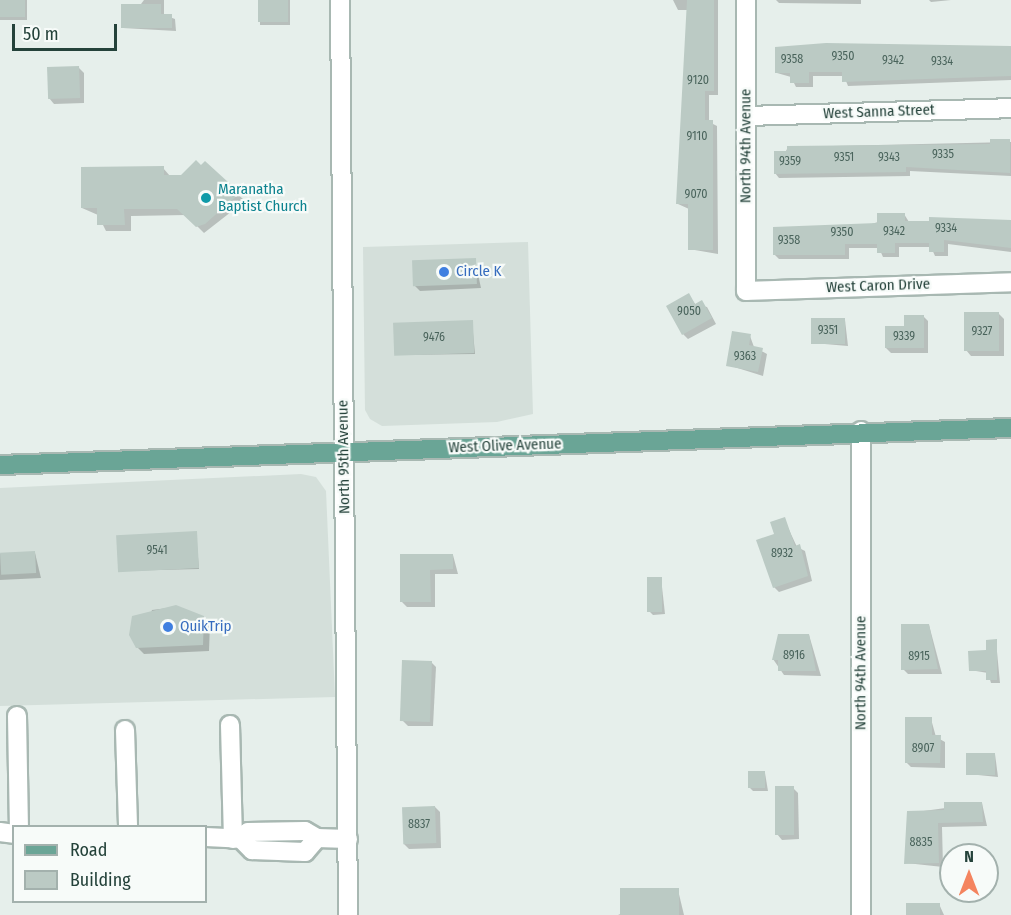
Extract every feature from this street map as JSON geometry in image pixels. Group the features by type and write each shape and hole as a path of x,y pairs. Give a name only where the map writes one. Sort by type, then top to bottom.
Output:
{"main road":[{"name":"West Olive Avenue","path":"0,465 861,431 1011,428"}],"street":[{"name":"North 95th Avenue","path":"340,0 348,915"},
{"name":"North 94th Avenue","path":"746,0 746,291"},
{"name":"West Sanna Street","path":"746,116 1011,108"},
{"name":"West Caron Drive","path":"746,291 1011,282"},
{"name":"North 94th Avenue","path":"861,431 861,915"},
{"path":"17,716 19,825"},
{"path":"230,725 237,839"},
{"path":"126,730 128,825"},
{"path":"207,837 237,839 248,832 305,831 317,838 348,839"}],"shaded area":[{"path":"528,242 533,414 497,422 382,426 370,419 365,410 363,247"},
{"path":"301,474 316,477 326,491 335,697 0,706 0,488"}],"building":[{"path":"0,0 25,0 25,17 0,17"},
{"path":"258,0 288,0 288,22 258,22"},
{"path":"687,0 714,0 714,91 705,91 705,120 713,120 713,250 688,250 688,204 676,204"},
{"path":"121,4 161,4 161,14 172,14 172,28 121,28"},
{"path":"826,43 1011,46 1011,76 842,82 842,72 809,72 809,83 790,83 790,73 775,73 775,47"},
{"path":"79,66 80,98 48,99 47,67"},
{"path":"990,139 1010,139 1010,173 906,167 906,172 774,174 774,151 787,151 787,146 990,144"},
{"path":"196,160 201,165 205,161 240,193 205,224 196,227 177,209 124,209 125,225 97,225 97,208 81,208 81,167 164,166 164,175 181,175"},
{"path":"877,213 905,213 905,221 929,221 929,217 1011,220 1011,248 944,240 944,252 929,252 929,243 895,243 895,253 877,253 877,244 845,244 845,255 773,255 773,227 877,223"},
{"name":"Circle K","path":"476,258 477,284 413,286 412,260"},
{"path":"689,293 695,304 702,300 712,318 682,335 666,306"},
{"path":"964,312 999,312 999,351 964,351"},
{"path":"904,315 924,315 924,348 885,348 885,326 904,326"},
{"path":"811,318 845,318 845,344 811,344"},
{"name":"Circle K","path":"473,320 474,353 394,356 393,323"},
{"path":"732,331 751,334 749,345 763,348 758,372 726,366"},
{"path":"785,517 795,546 800,544 808,576 773,588 756,540 774,534 770,522"},
{"path":"197,531 199,568 118,572 116,535"},
{"path":"35,551 36,573 1,575 0,553"},
{"path":"400,554 453,554 453,569 430,570 431,602 400,602"},
{"path":"647,577 662,577 662,612 647,612"},
{"name":"QuikTrip","path":"176,605 204,616 203,645 136,648 129,635 132,616"},
{"path":"901,624 929,624 938,669 901,670"},
{"path":"778,634 809,634 816,671 778,671 778,660 772,660"},
{"path":"997,639 997,680 986,680 986,671 969,671 968,651 986,650 986,640"},
{"path":"402,660 432,661 430,722 400,721"},
{"path":"905,717 932,717 932,735 941,735 940,763 905,763"},
{"path":"966,753 995,753 995,775 966,775"},
{"path":"748,771 765,771 765,788 748,788"},
{"path":"775,786 794,786 794,835 775,835"},
{"path":"944,802 982,802 983,822 938,823 939,863 904,864 907,811 944,810"},
{"path":"435,806 436,843 403,844 402,807"},
{"path":"620,888 679,888 679,915 620,915"},
{"path":"906,903 939,903 940,915 906,915"}],"place":[{"name":"Maranatha Baptist Church","path":"206,198"},
{"name":"Circle K","path":"444,272"},
{"name":"QuikTrip","path":"168,627"}]}
